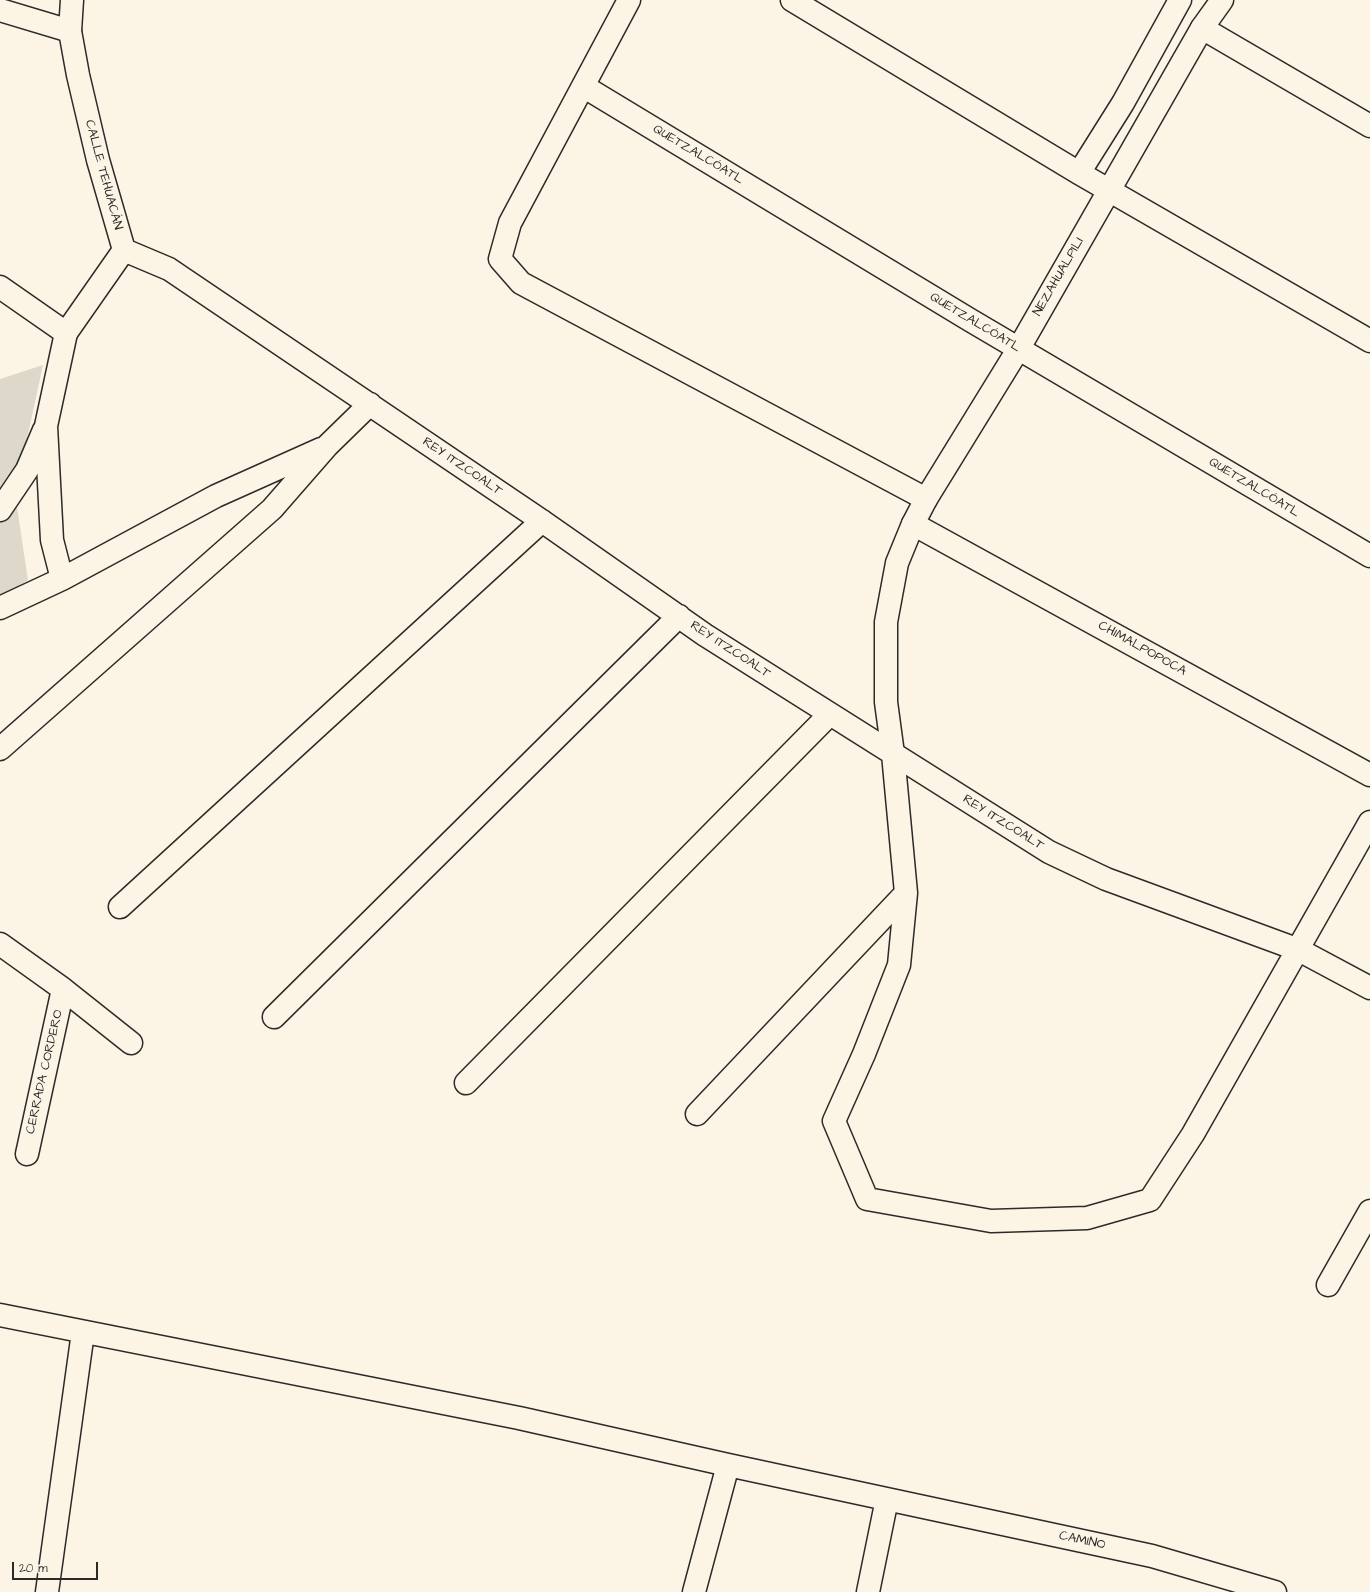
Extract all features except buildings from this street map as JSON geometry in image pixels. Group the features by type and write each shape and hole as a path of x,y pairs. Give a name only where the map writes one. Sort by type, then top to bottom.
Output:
{"street":[{"name":"CALLE TEHUACÁN","path":"72,0 70,31 78,75 96,152 124,250"},
{"path":"629,0 510,223 500,259 521,283 926,499"},
{"path":"792,0 1079,173 1370,341"},
{"path":"1079,173 1123,103 1180,0"},
{"name":"NEZAHUALPILI","path":"1222,0 1202,28 1018,348 926,499 913,524 897,563 886,622 886,702 893,754 906,893 899,965 864,1054 834,1121 867,1199 991,1221 1088,1218 1150,1200 1193,1134 1299,950"},
{"path":"0,10 70,31"},
{"path":"1202,28 1370,126"},
{"name":"QUETZALCÓATL","path":"583,86 1018,348 1370,556"},
{"path":"0,510 27,470 46,426 66,332 124,250"},
{"name":"REY ITZCOALT","path":"124,250 169,269 542,521 705,635 1049,852 1106,880 1299,950 1370,988"},
{"path":"0,287 66,332"},
{"path":"0,749 272,509 327,446 370,404"},
{"path":"46,426 52,540 62,579"},
{"path":"0,608 62,579 216,496 327,446"},
{"path":"120,907 542,521"},
{"name":"CHIMALPOPOCA","path":"913,524 1370,775"},
{"path":"274,1017 679,616"},
{"path":"466,1083 830,714"},
{"path":"1299,950 1370,822"},
{"path":"697,1114 906,893"},
{"path":"0,944 63,989 131,1043"},
{"name":"CERRADA CORDERO","path":"27,1154 63,989"},
{"path":"1328,1285 1370,1211"},
{"name":"CAMINO","path":"0,1315 519,1418 728,1465 1152,1556 1274,1592"},
{"path":"48,1592 83,1332"},
{"path":"694,1592 728,1465"},
{"path":"868,1592 887,1499"}],"shaded area":[{"path":"43,365 15,494 28,580 0,598 0,379"}]}
